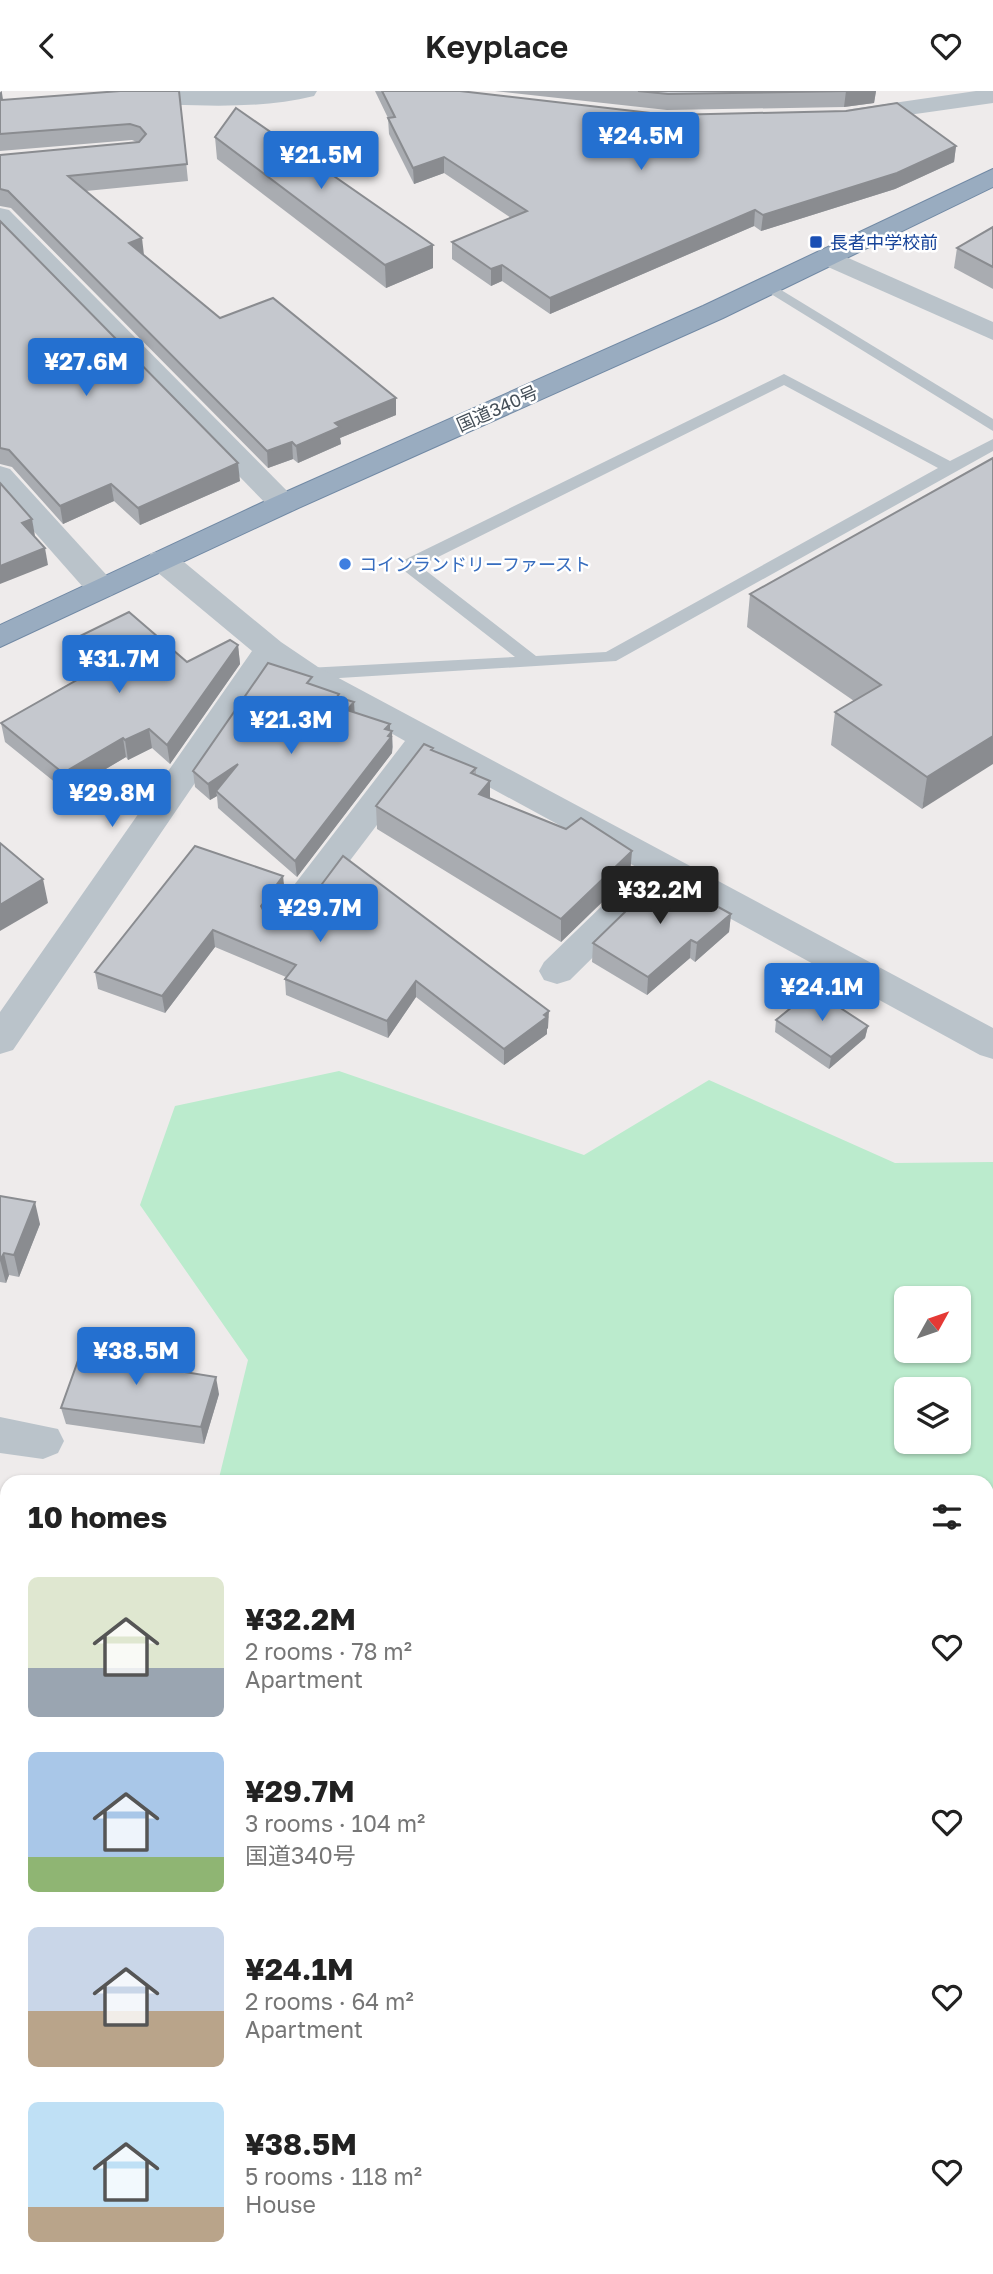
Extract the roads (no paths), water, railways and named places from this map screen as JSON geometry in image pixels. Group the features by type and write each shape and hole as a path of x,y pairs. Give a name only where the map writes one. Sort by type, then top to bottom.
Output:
{"highway":[{"name":"国道340号","path":"0,637 283,504 768,286 993,177"}],"street":[{"path":"100,98 252,97 304,91"},
{"path":"830,117 993,96"},
{"path":"0,215 283,504"},
{"path":"828,257 993,332"},
{"path":"0,475 101,588"},
{"path":"162,560 270,649 307,674 993,1045"},
{"path":"0,1040 270,649"},
{"path":"283,924 425,738"},
{"path":"557,971 663,867"},
{"path":"0,1435 43,1441"}],"lane":[{"path":"768,286 993,426"},
{"path":"532,661 408,565 784,379 951,468"},
{"path":"307,674 610,657 993,444"}],"place":[{"name":"長者中学校前","path":"816,242"},
{"name":"コインランドリーファースト","path":"345,564"}]}
